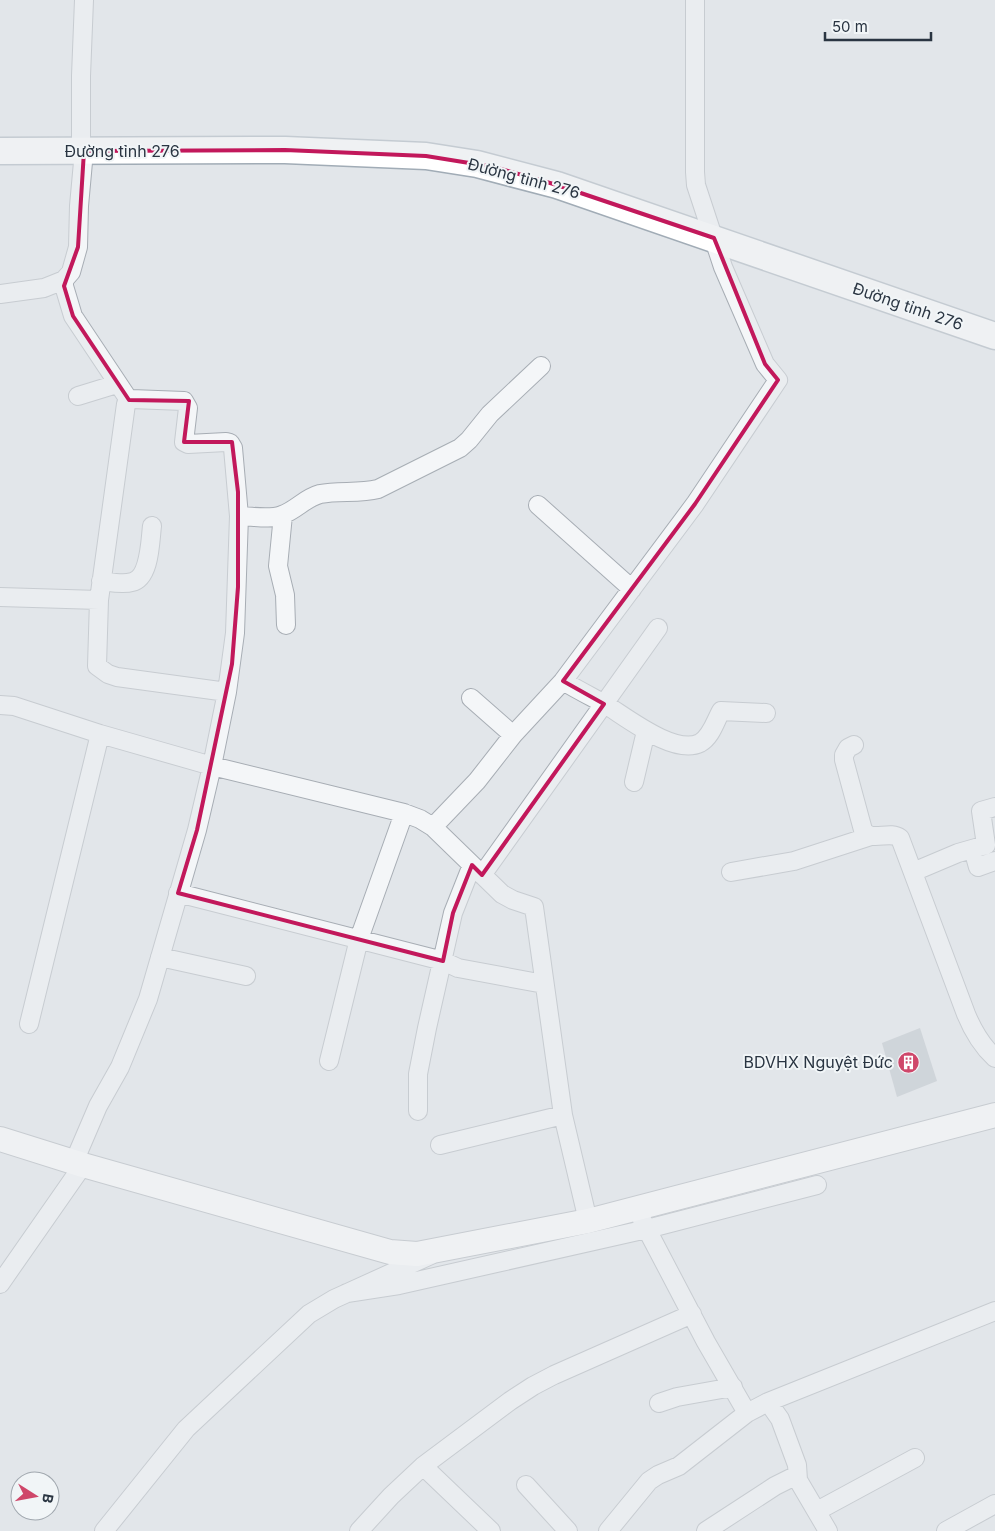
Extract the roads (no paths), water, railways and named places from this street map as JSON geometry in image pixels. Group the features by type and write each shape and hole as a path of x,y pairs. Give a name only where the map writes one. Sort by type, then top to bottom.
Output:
{"main road":[{"name":"Đường tỉnh 276","path":"0,151 285,150 435,157 477,164 534,178 714,238 995,336"},
{"path":"0,1139 390,1252 417,1254 588,1221 995,1115"}],"street":[{"path":"0,294 44,288 64,280 71,272 78,247 82,151 81,76 84,0"},
{"path":"433,827 477,781 513,736 563,681 695,504 778,380 765,364 722,267 696,184 694,0"},
{"path":"64,280 73,316 129,400"},
{"path":"240,516 273,517 283,515 310,497 321,493 364,492 378,489 460,448 490,414 541,366"},
{"path":"78,396 118,384"},
{"path":"0,1284 78,1163 98,1106 120,1067 148,999 197,830 227,692 235,633 240,516 234,451 230,443 188,444 184,442 188,408 184,401 134,398 126,404 101,581 97,666 100,670 116,677 130,680 227,692"},
{"path":"538,505 632,589"},
{"path":"283,515 278,566 285,595 286,624"},
{"path":"101,581 130,583 143,576 147,564 152,526"},
{"path":"0,597 99,600"},
{"path":"418,1111 418,1074 453,914 477,870 604,704 658,628"},
{"path":"563,681 646,731 670,742 687,746 699,743 710,734 721,711 766,713"},
{"path":"470,698 513,736"},
{"path":"0,705 14,706 100,734 212,766 404,813 420,819 433,827 502,894 534,907 563,1115 588,1221"},
{"path":"634,782 646,731"},
{"path":"30,1024 100,734"},
{"path":"854,745 848,748 844,755 844,760 863,830 871,836"},
{"path":"912,872 986,845 982,811 995,807"},
{"path":"329,1062 359,939 404,813"},
{"path":"731,872 794,861 871,836 894,834 900,838 973,1031 983,1047 995,1058"},
{"path":"972,849 978,867 995,861"},
{"path":"178,893 442,961 458,968 544,984"},
{"path":"160,957 246,976"},
{"path":"440,1145 563,1115"},
{"path":"347,1293 399,1285 647,1230 817,1185"},
{"path":"636,1208 692,1314 748,1413"},
{"path":"104,1531 186,1429 309,1314 347,1293 425,1259 438,1251"},
{"path":"608,1531 649,1481 679,1466 748,1413 768,1402 995,1311"},
{"path":"359,1531 391,1496 423,1466 533,1386 692,1314"},
{"path":"659,1403 677,1397 732,1387"},
{"path":"768,1402 780,1419 797,1465 797,1475 828,1531"},
{"path":"817,1511 915,1458"},
{"path":"423,1466 491,1531"},
{"path":"706,1531 775,1486 797,1475"},
{"path":"526,1485 568,1531"},
{"path":"946,1531 995,1504"}],"place":[{"name":"BDVHX Nguyệt Đức","path":"909,1062"}]}
